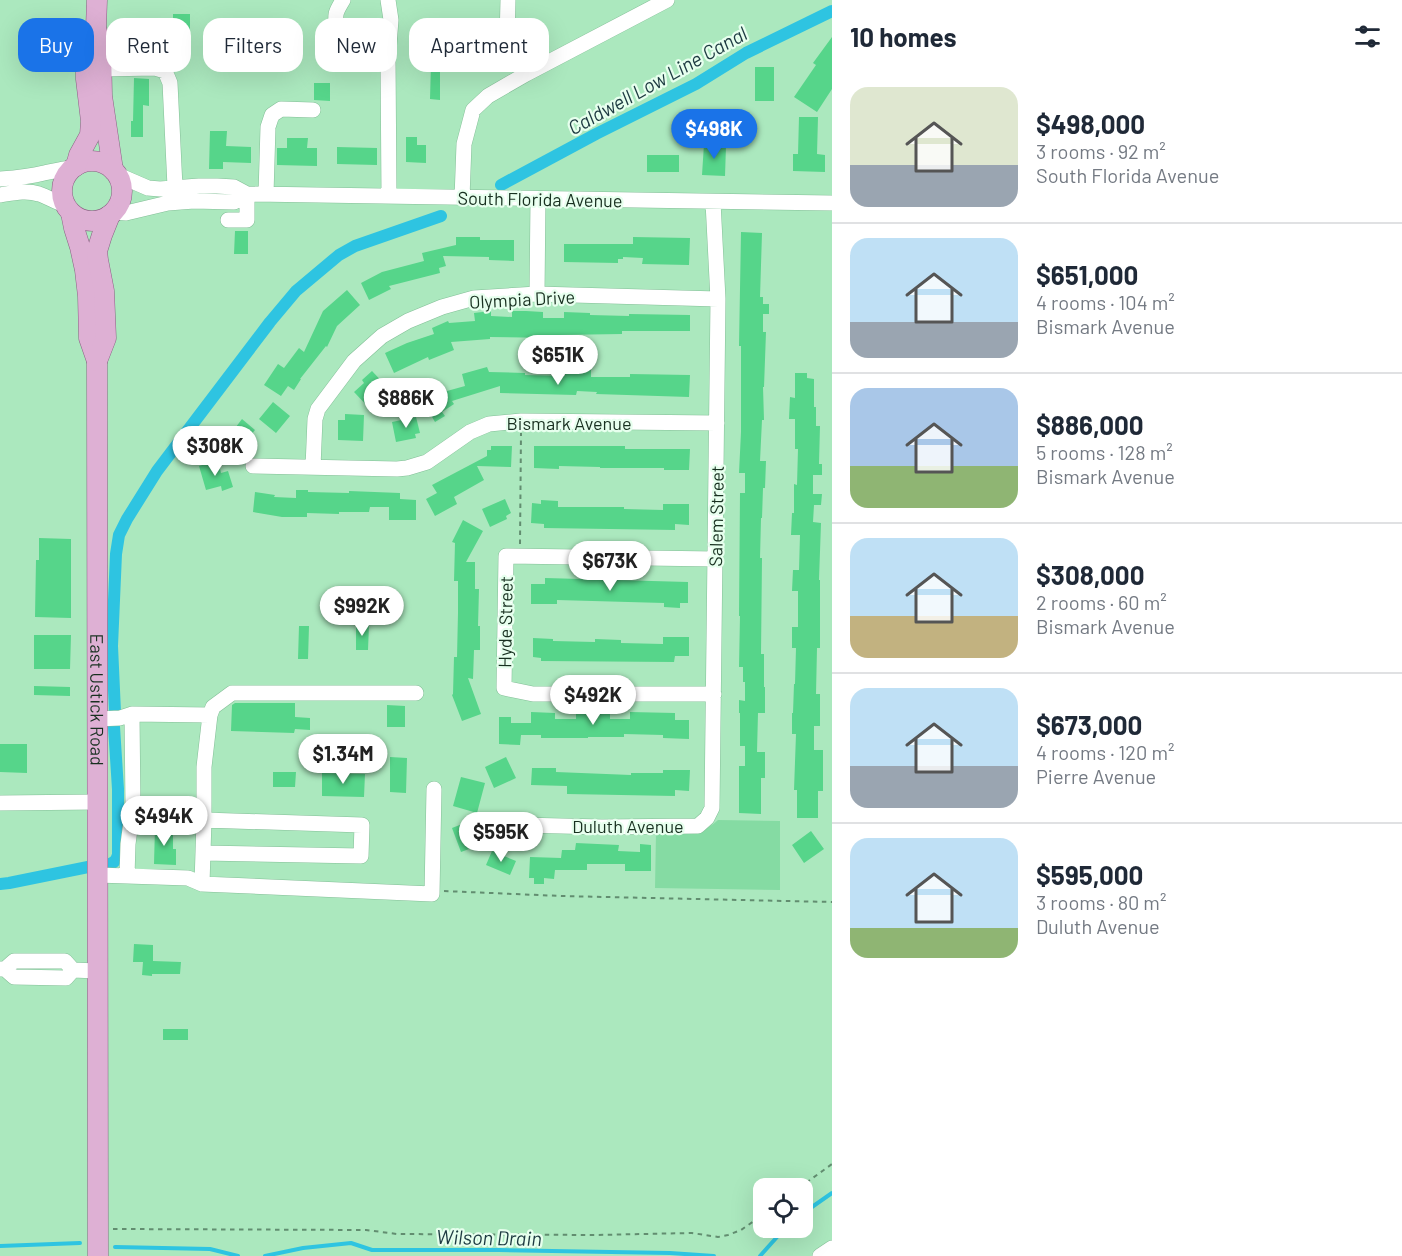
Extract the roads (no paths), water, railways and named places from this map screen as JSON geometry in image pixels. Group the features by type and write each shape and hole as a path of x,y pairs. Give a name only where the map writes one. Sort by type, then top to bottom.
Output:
{"main road":[{"path":"97,0 96,28 101,48 102,96 115,172"},
{"path":"74,167 91,161 101,162 111,167 122,184 120,204 112,213 98,221 79,218 68,209 63,196 66,177 74,167 90,135 86,48 96,28"},
{"name":"East Ustick Road","path":"68,209 85,270 89,338 97,361 98,1256"},
{"name":"East Ustick Road","path":"97,361 106,338 104,291 97,251 112,213"}],"street":[{"path":"335,18 335,13 344,0"},
{"path":"388,0 391,18"},
{"path":"508,0 507,41 526,74"},
{"path":"462,198 464,144 473,110 488,96 658,2"},
{"path":"101,69 155,68 165,71 170,83 175,188"},
{"path":"388,72 389,196"},
{"path":"266,194 268,127 272,115 281,109 314,110"},
{"path":"0,179 74,167"},
{"name":"South Florida Avenue","path":"115,172 148,188 234,187 247,194 832,203"},
{"path":"0,195 36,193 68,209"},
{"path":"228,220 247,220 247,194"},
{"name":"South Florida Avenue","path":"112,213 126,213 168,203 234,202 247,194"},
{"path":"537,294 538,199"},
{"name":"Salem Street","path":"698,826 708,818 712,808 718,299 713,202"},
{"name":"Olympia Drive","path":"313,467 315,419 318,409 354,361 382,336 408,321 442,307 474,298 537,294 718,299"},
{"name":"Bismark Avenue","path":"253,466 407,468 427,462 470,432 489,423 521,421 717,423"},
{"name":"Hyde Street","path":"714,694 533,694 504,688 513,556 715,560"},
{"path":"202,884 204,767 213,707 232,693 416,693"},
{"path":"98,719 120,718 132,714 210,715"},
{"path":"127,876 133,807 132,714"},
{"path":"97,875 188,878 202,884 432,894 434,789"},
{"path":"0,802 97,802"},
{"path":"203,853 361,856 362,825 204,820"},
{"name":"Duluth Avenue","path":"521,825 698,826"},
{"path":"2,969 14,961 65,962 74,970 98,971"},
{"path":"820,1256 832,1248"}],"waterway":[{"name":"Caldwell Low Line Canal","path":"501,185 696,84 746,53 832,11"},
{"name":"Caldwell Low Line Canal","path":"115,712 112,646 119,535 157,471 296,291 339,255 355,246 441,216"},
{"name":"Caldwell Low Line Canal","path":"107,865 118,855 118,789 114,727"},
{"name":"Caldwell Low Line Canal","path":"0,884 88,867"},
{"name":"Wilson Drain","path":"813,1206 832,1193"},
{"name":"Wilson Drain","path":"760,1256 776,1238"},
{"name":"Wilson Drain","path":"0,1246 80,1243"},
{"name":"Wilson Drain","path":"265,1256 303,1248 351,1243 372,1250 499,1250 714,1256"},
{"name":"Wilson Drain","path":"115,1247 210,1249 238,1256"}]}
